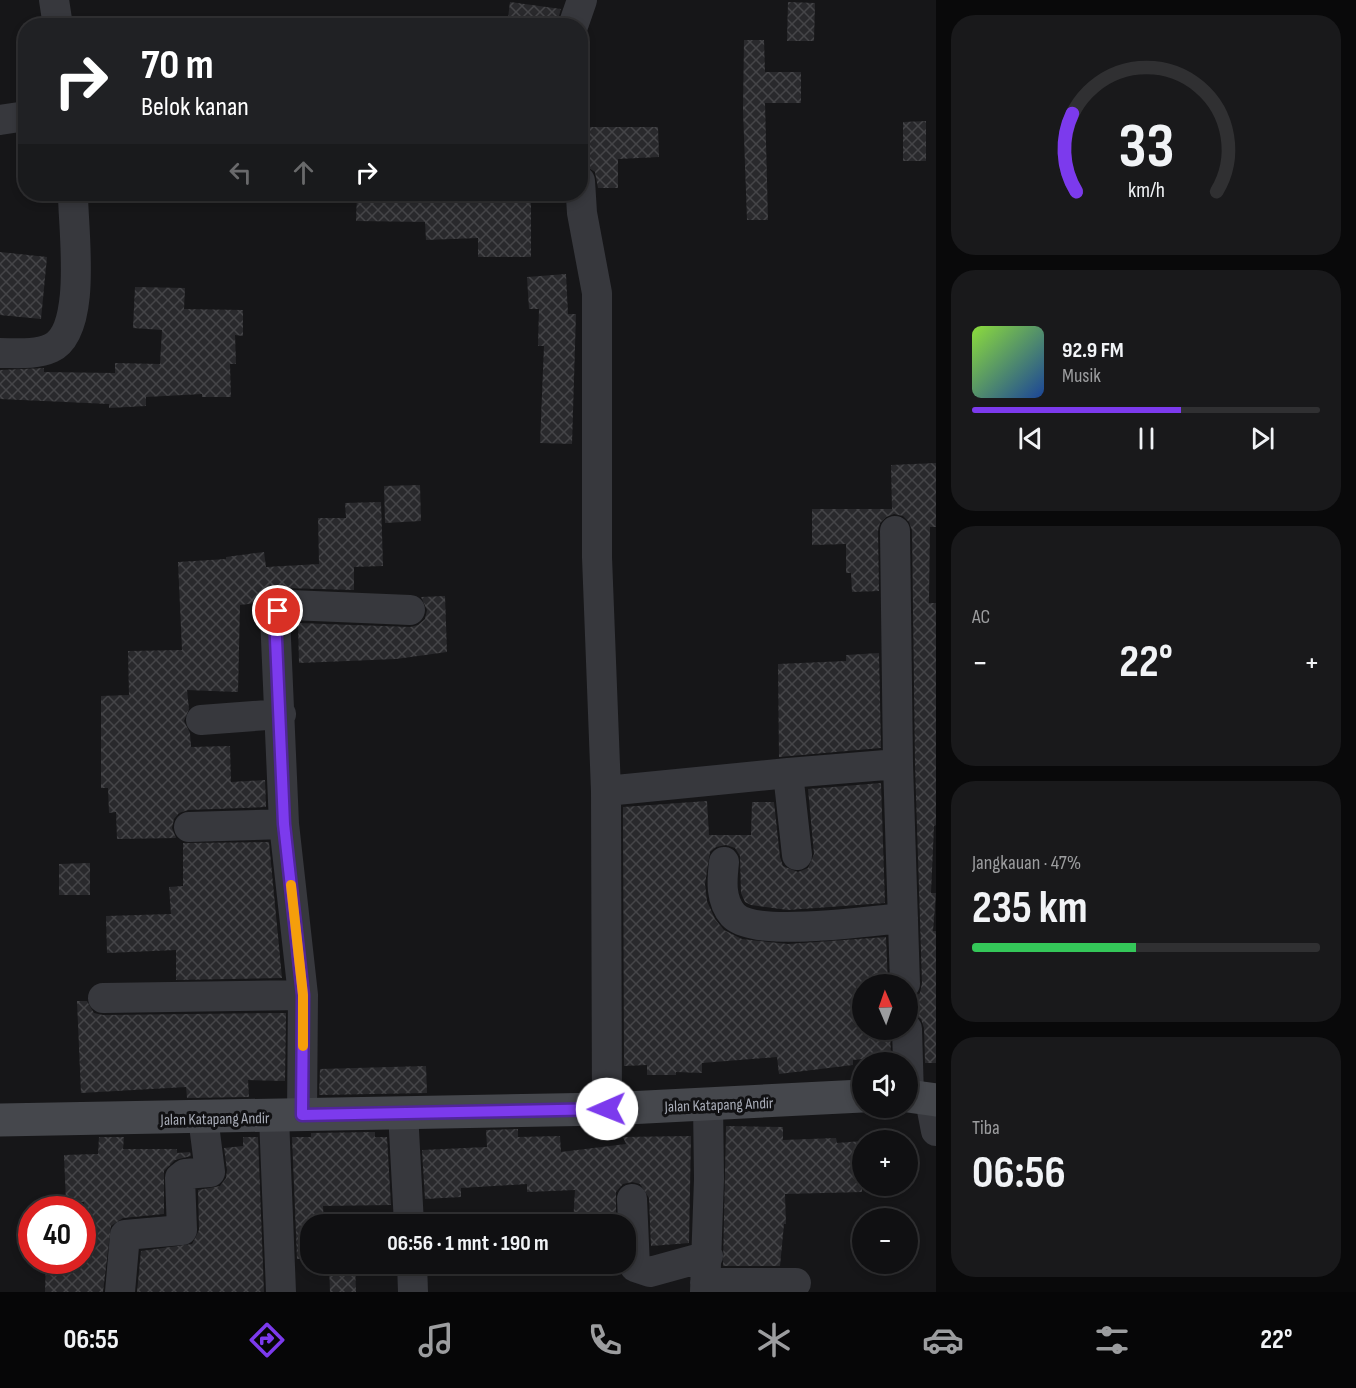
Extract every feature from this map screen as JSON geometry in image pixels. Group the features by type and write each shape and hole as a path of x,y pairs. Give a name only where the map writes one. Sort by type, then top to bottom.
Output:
{"street":[{"path":"54,0 57,18"},
{"path":"576,18 582,0"},
{"path":"0,120 18,117"},
{"path":"0,353 27,353 52,348 67,332 73,315 75,277 73,201"},
{"path":"581,201 597,293 597,557 606,791 607,1109"},
{"path":"895,531 898,765 905,974"},
{"path":"281,1292 288,1116 303,995 284,824 275,616 283,607 290,605 410,610"},
{"path":"201,720 281,714"},
{"path":"606,791 898,765"},
{"path":"788,773 797,855"},
{"path":"189,827 284,824"},
{"path":"723,862 722,888 727,905 734,916 746,923 771,927 903,918"},
{"path":"103,998 303,995"},
{"path":"909,1040 924,1105"},
{"name":"Jalan Katapang Andir","path":"0,1120 607,1109 708,1103 795,1102 852,1097"},
{"path":"706,1277 708,1103"},
{"path":"403,1112 408,1214"},
{"path":"120,1292 125,1235 182,1230 180,1178 185,1174 210,1172 203,1117"},
{"path":"632,1199 635,1267 650,1272 796,1283"},
{"path":"412,1274 413,1292"}],"building":[{"path":"510,2 561,9 558,18 508,18"},
{"path":"788,2 815,3 814,41 787,41"},
{"path":"744,40 764,40 765,72 801,72 801,103 765,103 768,220 747,220 743,110"},
{"path":"926,121 926,161 903,161 903,122"},
{"path":"588,127 658,127 659,157 618,159 618,188 598,188 595,172 588,168"},
{"path":"357,201 531,201 531,257 478,257 478,238 426,240 425,222 356,221"},
{"path":"0,252 47,257 41,319 0,315"},
{"path":"566,274 568,314 576,314 572,444 540,443 544,346 538,346 539,309 529,309 527,277"},
{"path":"135,287 185,288 184,309 243,310 243,336 235,335 236,364 230,364 231,397 202,397 202,394 146,397 146,406 109,408 109,404 0,399 0,370 44,368 44,372 115,373 115,363 160,364 162,330 133,328"},
{"path":"936,463 936,527 930,527 929,603 936,603 936,825 934,826 931,893 936,893 933,931 936,931 936,1063 925,1063 924,1028 921,1019 918,1017 918,994 922,983 915,764 912,530 909,522 903,516 894,514 886,517 880,523 878,531 879,591 852,592 851,573 846,573 846,544 812,545 812,509 892,509 891,465"},
{"path":"420,485 421,521 385,523 384,486"},
{"path":"381,502 383,566 354,567 354,590 286,588 271,595 264,602 240,605 238,692 187,690 189,709 184,721 190,733 191,747 230,746 231,782 265,780 266,807 188,810 179,813 174,819 172,828 176,838 117,839 116,812 109,813 108,788 101,788 101,696 129,695 128,651 182,650 178,562 226,559 226,557 264,552 266,567 319,564 318,518 346,518 345,503"},
{"path":"445,596 447,652 396,659 299,663 298,623 410,627 418,625 425,619 427,610 421,597"},
{"path":"879,653 881,748 779,757 778,664 846,661 846,655"},
{"path":"881,783 885,903 788,910 751,905 745,902 741,893 740,856 735,848 726,845 716,847 710,852 705,884 707,901 715,919 724,930 742,939 788,944 886,937 888,974 852,974 852,1040 890,1040 891,1052 852,1052 852,1065 779,1074 777,1057 702,1063 702,1073 676,1072 676,1075 647,1075 647,1065 624,1066 623,807 707,801 709,835 751,835 752,802 774,802 783,866 798,872 808,868 814,854 808,789"},
{"path":"269,842 282,978 176,980 176,950 107,953 106,916 171,914 169,887 183,886 183,843"},
{"path":"90,863 90,895 59,895 59,864"},
{"path":"77,1001 87,1001 94,1013 103,1015 286,1013 285,1081 248,1080 249,1097 187,1098 186,1087 81,1093"},
{"path":"426,1066 427,1093 319,1095 320,1069"},
{"path":"726,1126 783,1127 783,1140 836,1138 837,1143 852,1142 852,1192 785,1194 786,1224 784,1224 780,1266 723,1266"},
{"path":"518,1129 518,1137 560,1136 561,1152 626,1144 623,1137 691,1136 689,1243 651,1246 649,1198 640,1184 632,1182 623,1184 616,1192 616,1214 574,1214 575,1190 527,1192 527,1184 461,1188 461,1197 425,1199 422,1150 487,1147 486,1130"},
{"path":"375,1132 375,1137 387,1137 391,1205 323,1206 323,1214 300,1214 300,1259 297,1259 292,1137 311,1137 311,1133"},
{"path":"99,1137 124,1137 123,1149 177,1149 177,1153 190,1152 191,1156 175,1160 164,1171 164,1214 123,1218 111,1226 103,1292 45,1292 46,1274 96,1274 96,1196 66,1196 64,1155 98,1154"},
{"path":"243,1137 258,1137 264,1292 137,1292 141,1251 192,1244 199,1230 198,1190 220,1186 226,1178 227,1170 224,1148 243,1146"},
{"path":"329,1274 355,1274 356,1292 330,1292"}],"slow traffic":[{"path":"291,885 303,995 303,1046"}],"route":[{"path":"278,611 275,616 284,824 303,995 302,1115 607,1109"}]}
